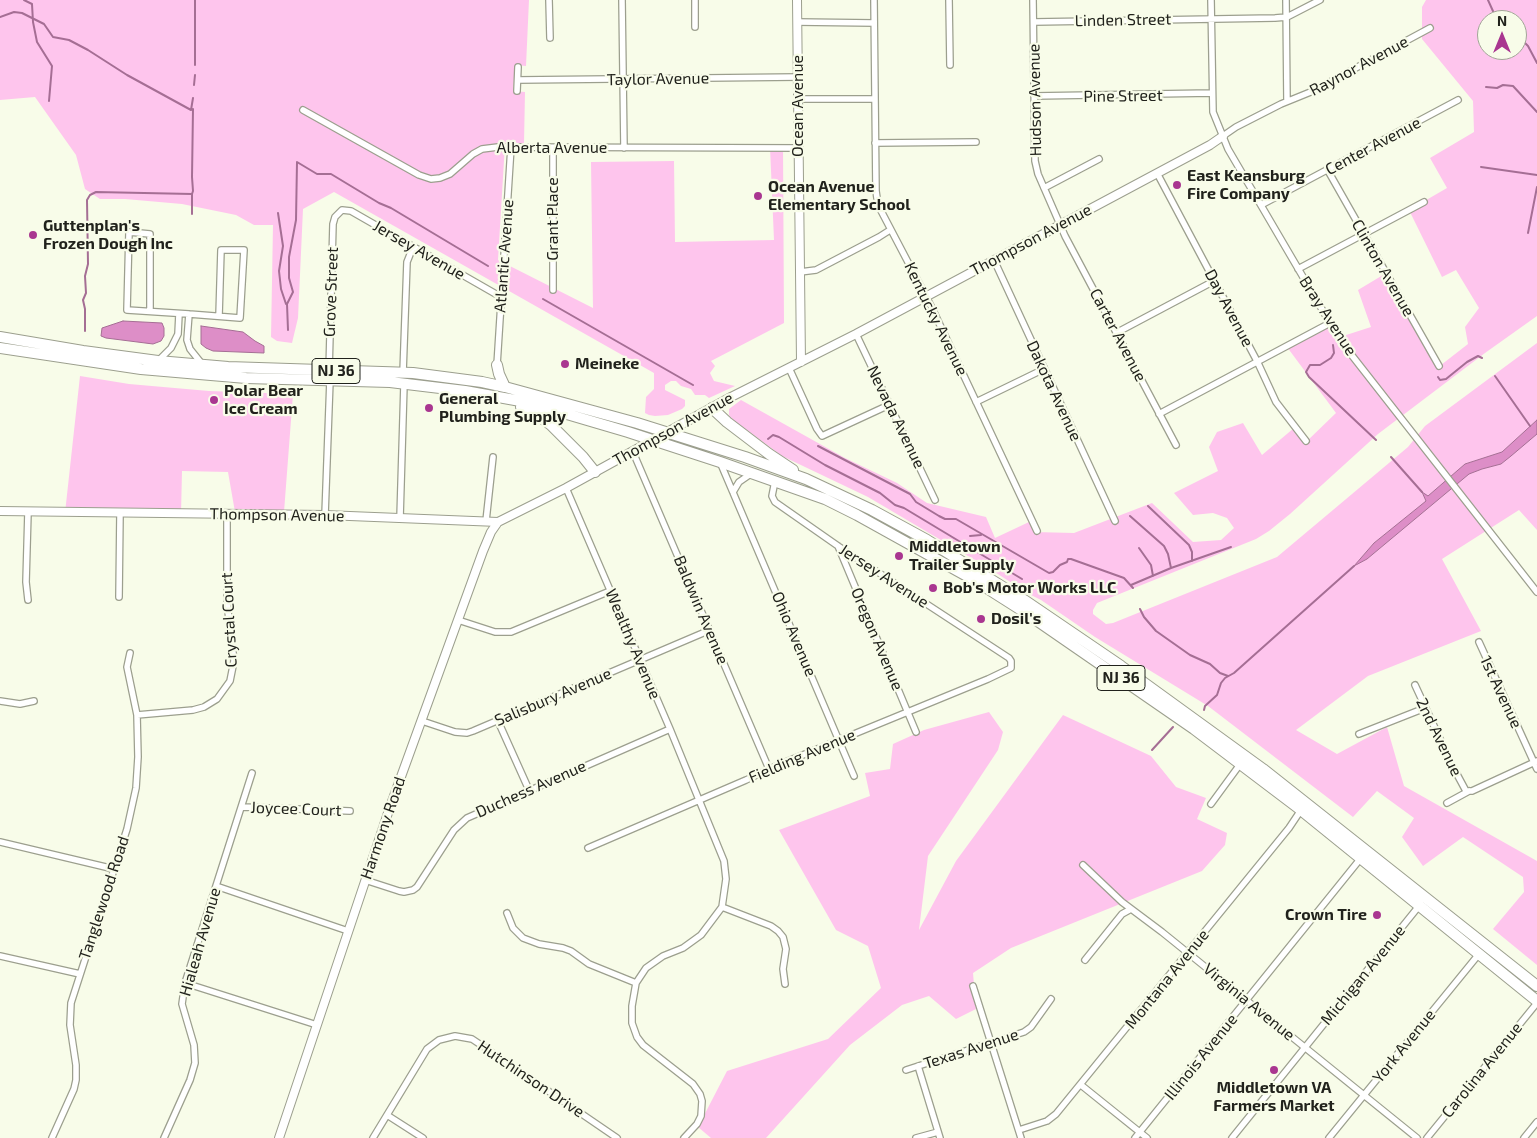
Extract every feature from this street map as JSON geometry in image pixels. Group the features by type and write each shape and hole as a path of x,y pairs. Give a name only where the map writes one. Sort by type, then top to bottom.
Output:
{"highway":[{"name":"NJ 36","path":"0,337 158,361 404,384 526,402 654,440 825,499 974,580 1102,665 1241,763 1537,1002"},
{"name":"NJ 36","path":"0,348 141,370 246,378 403,373 482,382 591,409 745,457 806,479 872,510 927,540 1024,600 1121,666 1263,769 1537,986"},
{"path":"482,382 492,374 497,365"},
{"path":"497,365 499,374 506,387"},
{"path":"499,398 534,412 541,417 583,457 595,472"},
{"path":"712,408 769,454 806,479"}],"street":[{"path":"550,0 550,38"},
{"path":"622,0 624,148"},
{"path":"695,0 695,27"},
{"name":"Ocean Avenue","path":"797,0 801,362"},
{"name":"Kentucky Avenue","path":"874,0 876,199 890,230 926,296 1037,531"},
{"path":"949,0 950,65"},
{"name":"Hudson Avenue","path":"1033,0 1035,160 1038,174 1060,225"},
{"name":"Bray Avenue","path":"1211,0 1212,93 1215,118 1223,136 1298,269 1350,353 1537,592"},
{"path":"1286,0 1287,101"},
{"path":"1287,17 1320,0"},
{"name":"Linden Street","path":"1034,22 1212,20 1287,17"},
{"path":"797,22 874,23"},
{"name":"Raynor Avenue","path":"1287,101 1313,91 1430,28"},
{"path":"517,91 518,67"},
{"name":"Taylor Avenue","path":"518,80 798,77"},
{"name":"Pine Street","path":"1034,96 1212,93"},
{"path":"798,99 875,99"},
{"name":"Center Avenue","path":"1261,205 1458,100"},
{"name":"Thompson Avenue","path":"0,511 325,515 498,522 566,488 712,408 856,334 1210,145 1236,127 1287,101"},
{"name":"Alberta Avenue","path":"303,110 419,175 432,179 450,174 473,154 482,149 798,148"},
{"path":"875,143 976,142"},
{"name":"Atlantic Avenue","path":"497,365 511,148"},
{"name":"Grant Place","path":"553,148 554,290"},
{"path":"1044,188 1099,159"},
{"name":"Clinton Avenue","path":"1327,170 1439,366"},
{"name":"Day Avenue","path":"1157,173 1281,409 1302,433 1306,441"},
{"path":"1298,269 1424,202"},
{"name":"Jersey Avenue","path":"337,214 342,210 351,211 501,297"},
{"name":"Grove Street","path":"325,515 333,224 337,214"},
{"name":"Carter Avenue","path":"1060,225 1176,445"},
{"path":"800,272 816,270 890,230"},
{"path":"150,311 150,234 129,232 128,310 240,318 244,250 220,250 219,316"},
{"path":"403,373 407,262 413,247"},
{"name":"Dakota Avenue","path":"994,260 1115,521"},
{"path":"1116,333 1214,281"},
{"path":"158,361 172,348 178,334 178,314"},
{"path":"189,314 187,340 190,349 202,364"},
{"path":"1159,414 1330,323"},
{"name":"Nevada Avenue","path":"856,334 935,500"},
{"path":"790,368 817,429 822,436 889,404"},
{"path":"976,402 1044,369"},
{"path":"400,518 404,384"},
{"name":"Baldwin Avenue","path":"633,452 769,769"},
{"path":"486,521 493,456"},
{"name":"Ohio Avenue","path":"720,462 854,776"},
{"path":"733,492 739,482 752,473"},
{"name":"Jersey Avenue","path":"775,481 772,496 775,502 1011,661"},
{"name":"Wealthy Avenue","path":"566,488 670,729 724,861 726,879 722,907"},
{"path":"28,512 26,582 28,600"},
{"path":"118,597 120,513"},
{"name":"Crystal Court","path":"137,715 193,710 204,707 217,699 230,682 234,661 227,603 227,514"},
{"name":"Harmony Road","path":"279,1138 365,880 487,540 498,522"},
{"name":"Oregon Avenue","path":"838,546 916,732"},
{"path":"458,620 495,632 511,632 610,590"},
{"name":"Salisbury Avenue","path":"422,721 461,733 474,731 710,630"},
{"name":"1st Avenue","path":"1479,642 1536,764"},
{"name":"Tanglewood Road","path":"52,1138 74,1089 76,1080 70,1016 71,1003 114,869 130,816 136,788 138,757 137,715 127,667 130,653"},
{"name":"Fielding Avenue","path":"588,848 769,769 1006,671 1011,668 1011,661"},
{"name":"2nd Avenue","path":"1415,685 1467,790"},
{"path":"0,701 20,704 34,701"},
{"path":"1360,734 1425,708"},
{"path":"498,721 529,790"},
{"name":"Duchess Avenue","path":"365,880 399,891 412,890 417,887 454,830 462,821 473,814 670,729"},
{"path":"1212,804 1241,763"},
{"path":"1447,803 1467,790 1536,764"},
{"name":"Hialeah Avenue","path":"164,1138 190,1080 195,1063 194,1045 182,1004 185,983 252,773"},
{"name":"Joycee Court","path":"242,806 350,811"},
{"name":"Montana Avenue","path":"1019,1130 1053,1118 1289,828 1301,810"},
{"path":"0,842 114,869"},
{"name":"Illinois Avenue","path":"1135,1138 1361,858"},
{"name":"Virginia Avenue","path":"1083,865 1122,902 1188,952 1417,1138"},
{"path":"216,886 348,930"},
{"name":"Michigan Avenue","path":"1232,1138 1419,906"},
{"path":"684,1138 697,1124 701,1116 700,1094 693,1084 646,1048 637,1037 631,1016 636,983 653,962 683,948 701,935 722,907 771,926 783,937 786,949 783,969 785,984"},
{"path":"1085,960 1122,914 1131,908"},
{"path":"507,913 510,923 523,938 539,944 571,951 589,964 636,983"},
{"name":"York Avenue","path":"1329,1138 1479,954"},
{"path":"0,956 80,974"},
{"path":"185,983 317,1025"},
{"path":"972,986 1021,1138"},
{"name":"Texas Avenue","path":"906,1070 1024,1032 1051,999"},
{"name":"Carolina Avenue","path":"1427,1138 1537,1002"},
{"name":"Hutchinson Drive","path":"373,1138 427,1049 438,1040 446,1037 460,1036 472,1039 617,1138"},
{"path":"916,1138 939,1135 918,1066"},
{"path":"1081,1085 1148,1138"},
{"path":"387,1115 423,1138"},
{"path":"1524,1138 1537,1122"}],"shaded area":[{"path":"0,0 529,0 526,66 515,65 513,91 525,92 524,143 505,144 498,260 593,308 591,162 674,161 675,242 774,240 770,147 783,147 784,323 711,361 715,366 710,373 714,381 735,386 709,398 705,395 695,395 691,389 681,386 676,381 671,381 665,385 665,390 685,400 685,406 668,415 649,415 645,413 646,397 654,389 654,373 334,192 303,209 298,318 292,343 277,341 271,337 273,225 254,225 236,215 182,204 125,199 100,199 85,189 76,155 35,97 0,100"},
{"path":"1426,0 1537,0 1537,316 1378,434 1269,531 1256,539 1097,603 1093,614 1106,624 1113,623 1277,557 1408,447 1425,426 1537,343 1537,420 1502,452 1465,464 1428,496 1422,493 1426,501 1374,543 1355,565 1367,559 1469,474 1501,464 1537,434 1537,530 1519,510 1442,559 1481,631 1368,676 1296,730 1337,754 1387,727 1404,786 1537,861 1537,965 1493,929 1524,892 1523,877 1463,837 1423,866 1402,837 1414,818 1377,791 1353,817 1208,706 1095,637 1041,600 868,497 782,456 729,415 729,409 741,400 845,458 897,483 927,503 986,517 995,538 1029,522 1034,532 1074,533 1152,503 1193,542 1221,540 1234,528 1227,518 1213,513 1193,515 1174,493 1218,471 1209,447 1217,432 1243,423 1262,455 1294,428 1306,442 1336,413 1287,347 1331,322 1340,337 1371,327 1358,290 1388,272 1441,365 1468,344 1465,327 1479,308 1456,270 1442,277 1409,210 1447,188 1430,158 1474,132 1473,101 1422,39 1422,7"},
{"path":"123,321 162,323 164,336 161,341 153,344 101,336 102,328"},
{"path":"201,326 243,332 264,346 264,353 213,351 206,348 201,344"},
{"path":"80,376 129,384 209,391 293,394 284,512 235,512 228,472 182,471 181,514 65,513"},
{"path":"1537,420 1537,434 1501,464 1469,474 1367,559 1354,566 1374,543 1426,501 1422,492 1428,496 1465,464 1502,452"},
{"path":"989,712 1003,732 998,750 928,856 919,930 956,861 1063,715 1151,756 1176,787 1206,798 1197,819 1227,833 1225,845 1202,871 1011,948 973,973 976,1009 956,1019 929,996 902,1005 850,1045 766,1138 711,1138 698,1127 727,1071 828,1039 881,988 868,946 836,930 779,830 870,796 865,773 890,769 893,744 924,730"}],"waterway":[{"path":"24,0 32,4 37,42 52,66 49,101"},
{"path":"195,0 195,65"},
{"path":"1488,0 1492,10"},
{"path":"0,17 14,12 22,13 44,24 53,37 69,40 88,50 127,75 191,110 193,98"},
{"path":"1527,45 1537,63"},
{"path":"194,85 195,75"},
{"path":"1486,87 1513,86 1537,112"},
{"path":"85,331 83,300 86,293 85,276 88,264 87,200 90,195 96,192 192,194 193,109"},
{"path":"288,330 287,304 293,292 289,278 289,257 296,220 297,162 317,174 331,174 488,266"},
{"path":"1481,167 1537,175"},
{"path":"1528,233 1537,187"},
{"path":"192,194 192,214"},
{"path":"278,213 283,246 279,271 281,289 286,304"},
{"path":"543,299 693,385"},
{"path":"1333,345 1334,353 1331,358 1320,365 1310,365 1306,372 1376,440"},
{"path":"1438,377 1440,380 1446,379 1467,362 1478,356 1482,358"},
{"path":"1495,376 1530,426"},
{"path":"768,439 773,435 779,437 825,465 880,493 895,505 904,508 1022,579"},
{"path":"818,446 910,494 916,502 939,516 945,519 956,519 1049,573 1067,562 1068,559 1071,559 1124,578 1133,588"},
{"path":"1391,457 1422,492"},
{"path":"1148,506 1189,545 1192,552 1192,561"},
{"path":"1130,516 1164,546 1171,568"},
{"path":"970,536 981,535"},
{"path":"1131,585 1171,568 1231,547"},
{"path":"1139,548 1151,565 1153,576"},
{"path":"1204,710 1205,706 1217,695 1225,678 1234,673 1354,566"},
{"path":"1140,609 1156,631 1190,655 1210,664 1220,673 1228,676"},
{"path":"1152,750 1173,727"}],"place":[{"name":"East Keansburg Fire Company","path":"1177,185"},
{"name":"Ocean Avenue Elementary School","path":"758,196"},
{"name":"Guttenplan's Frozen Dough Inc","path":"33,235"},
{"name":"Meineke","path":"565,364"},
{"name":"Polar Bear Ice Cream","path":"214,400"},
{"name":"General Plumbing Supply","path":"429,408"},
{"name":"Middletown Trailer Supply","path":"899,556"},
{"name":"Bob's Motor Works LLC","path":"933,588"},
{"name":"Dosil's","path":"981,619"},
{"name":"Crown Tire","path":"1377,915"},
{"name":"Middletown VA Farmers Market","path":"1274,1070"}]}
